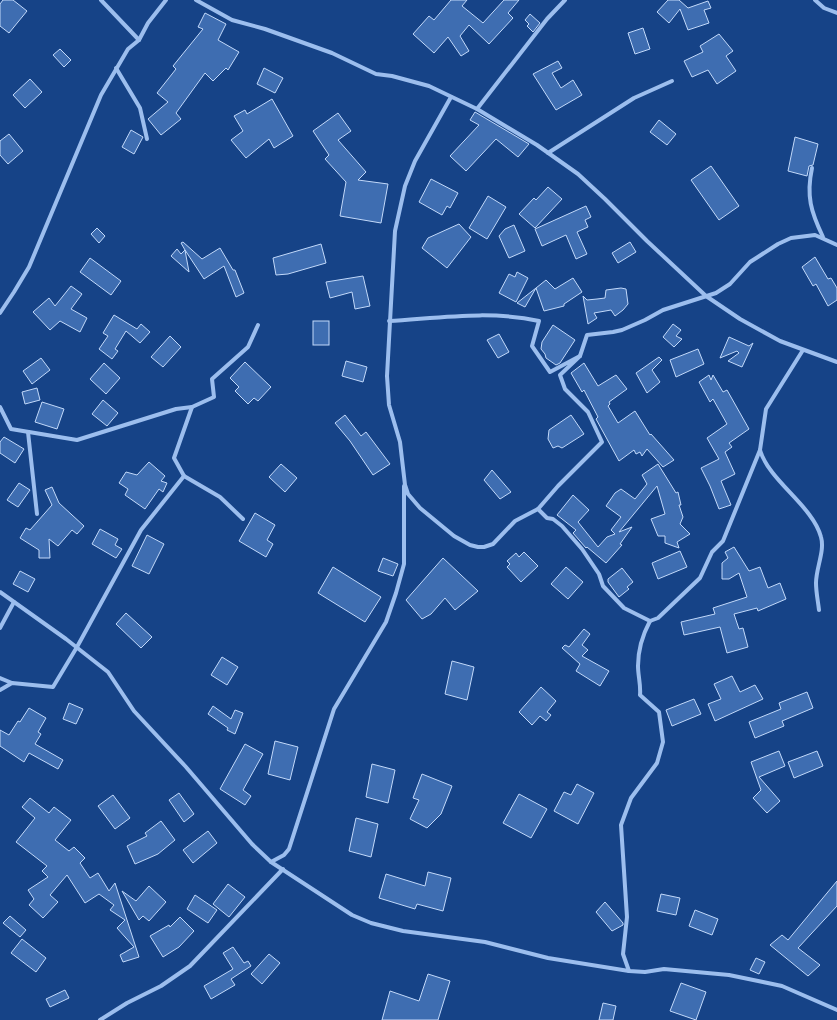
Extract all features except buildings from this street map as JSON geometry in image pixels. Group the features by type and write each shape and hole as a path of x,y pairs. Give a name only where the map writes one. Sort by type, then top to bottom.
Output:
{"street":[{"path":"101,0 139,40"},
{"path":"0,312 29,267 88,122 116,68 128,49 139,40 148,23 166,0"},
{"path":"196,0 232,20 265,29 332,53 376,74 392,76 429,86 477,109 548,153 578,174 606,199 647,241 706,296 740,319 780,341 837,362"},
{"path":"477,109 547,20 565,0"},
{"path":"815,0 824,8 837,13"},
{"path":"116,68 140,108 147,139"},
{"path":"548,153 634,98 672,81"},
{"path":"271,862 284,855 288,849 334,709 378,639 391,610 404,564 404,478 400,442 389,405 387,376 395,231 405,186 415,161 451,97"},
{"path":"812,168 809,182 809,203 823,237"},
{"path":"404,478 408,494 420,508 454,536 470,545 484,547 493,544 515,521 538,509 558,486 602,442 588,412 565,389 560,375 580,356 587,335 622,330 663,310 716,293 730,284 750,262 778,244 791,238 805,235 823,237 837,245"},
{"path":"389,321 498,315 521,317 539,321 532,346 550,372 580,356"},
{"path":"0,407 11,429 77,440 176,409 192,407 214,397 212,379 248,347 258,325"},
{"path":"629,971 623,954 626,910 621,825 631,798 657,763 663,742 659,712 640,694 638,666 641,642 650,621 658,618 700,578 712,552 726,536 760,450 766,409 804,350"},
{"path":"192,407 174,458 184,476 220,497 243,519"},
{"path":"28,432 37,514"},
{"path":"760,450 768,467 807,514 821,536 822,543 816,583 819,610"},
{"path":"0,678 12,683 53,687 77,648 141,530 184,476"},
{"path":"538,509 547,518 553,519 562,526 582,549 599,574 603,586 624,608 650,621"},
{"path":"0,592 108,672 134,711 186,767 252,844 271,862 352,916 403,931 485,942 548,958 629,971 645,972 664,969 729,975 782,986 837,1010"},
{"path":"0,628 14,602"},
{"path":"0,690 12,683"},
{"path":"100,1020 127,1003 161,986 190,966 283,869"}]}
